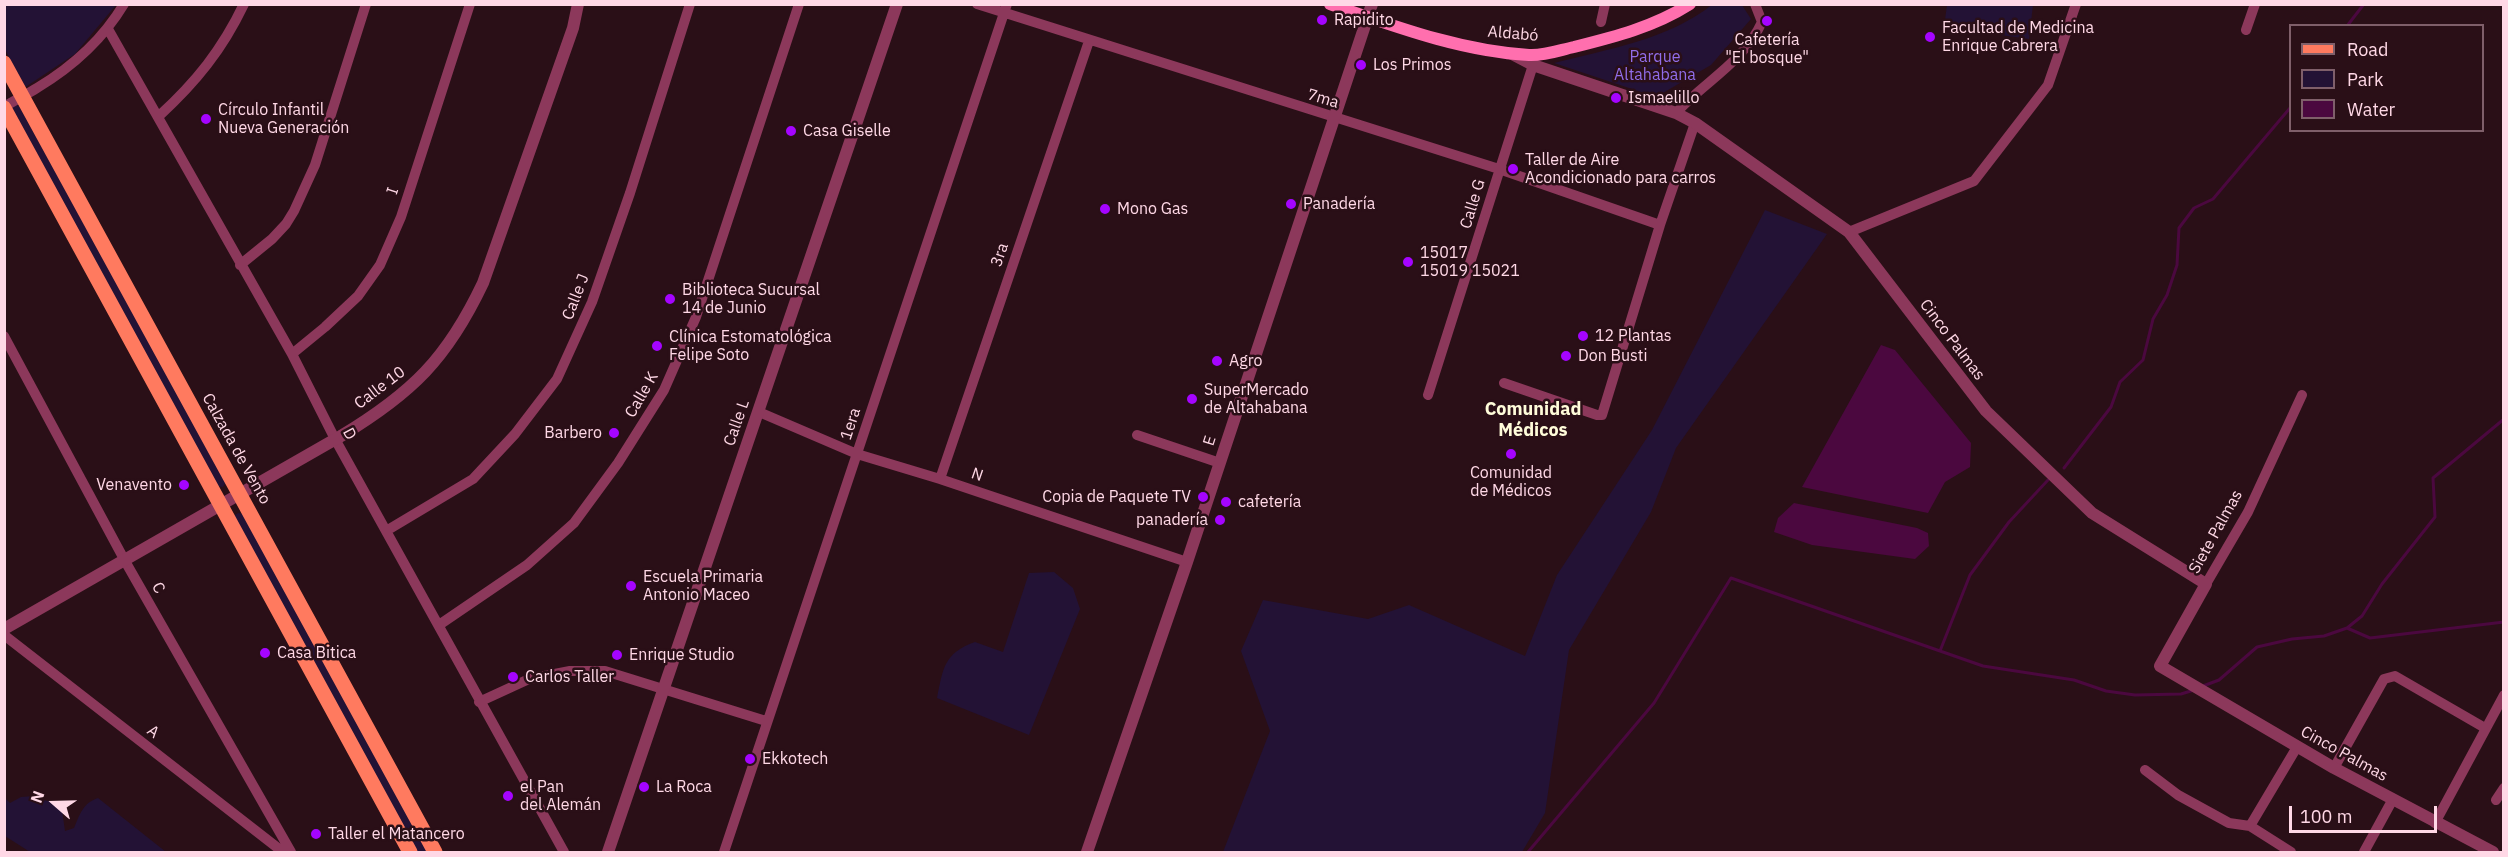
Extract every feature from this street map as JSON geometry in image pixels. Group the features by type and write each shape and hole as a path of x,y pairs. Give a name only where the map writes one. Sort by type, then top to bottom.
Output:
{"main road":[{"name":"Aldabó","path":"1330,4 1412,33 1511,53 1532,60 1636,30 1672,16 1690,4"},
{"name":"Calzada de Vento","path":"4,63 435,852"},
{"path":"4,108 410,852"}],"street":[{"path":"4,108 69,66 108,29 124,4"},
{"path":"159,116 190,87 215,56 244,4"},
{"path":"240,265 272,239 294,211 315,165 366,4"},
{"name":"I","path":"292,354 358,296 380,265 400,217 470,4"},
{"name":"Calle 10","path":"4,629 335,439 403,394 444,351 464,322 500,241 573,28 578,4"},
{"name":"Calle J","path":"386,531 473,479 515,434 557,379 592,302 630,193 690,4"},
{"name":"Calle K","path":"439,626 527,566 574,523 618,463 664,390 696,317 799,4"},
{"name":"Calle L","path":"608,852 897,4"},
{"name":"7ma","path":"977,4 1005,8 1089,40 1499,170 1660,225"},
{"name":"E","path":"1087,852 1187,562 1372,4"},
{"path":"1601,22 1605,4"},
{"path":"1676,113 1688,99 1723,72 1753,41 1762,22 1755,4"},
{"path":"1849,232 1974,181 2048,85 2076,4"},
{"path":"2246,30 2255,4"},
{"name":"1era","path":"724,852 1005,8"},
{"name":"D","path":"108,29 292,354 335,439 564,852"},
{"name":"3ra","path":"940,479 1089,40"},
{"name":"Cinco Palmas","path":"1532,60 1676,113 1695,123 1849,232 1986,411 2092,513 2206,584"},
{"name":"Calle G","path":"1428,395 1532,60"},
{"path":"1503,383 1602,415 1660,225 1695,123"},
{"name":"C","path":"4,336 125,559 291,852"},
{"name":"Siete Palmas","path":"2176,676 2160,666 2248,513 2302,395"},
{"name":"N","path":"759,412 857,454 940,479 1187,562"},
{"path":"1137,435 1220,463"},
{"name":"A","path":"4,635 283,852"},
{"path":"479,702 530,679 570,671 605,671 766,721"},
{"name":"Cinco Palmas","path":"2176,676 2334,768 2493,852"},
{"path":"2334,768 2384,679 2395,676 2486,728"},
{"path":"2435,823 2504,695"},
{"path":"2250,826 2297,747"},
{"path":"2145,770 2178,795 2229,823 2250,826 2291,852"},
{"path":"2496,800 2504,788"},
{"path":"2364,852 2393,800"}],"green space":[{"name":"Parque Altahabana","path":"1713,4 1742,5 1751,19 1711,65 1656,97 1554,63 1657,35 1677,26"},
{"path":"5,5 116,5 75,54 24,88 5,49"},
{"path":"1947,5 2033,5 2029,39 1944,27"},
{"path":"16,105 19,106 226,482 223,487 216,486 10,110"},
{"path":"1765,210 1827,234 1676,448 1651,512 1569,650 1545,813 1522,852 1223,852 1270,731 1241,651 1263,600 1368,619 1409,605 1525,656 1557,575 1652,430"},
{"path":"238,513 243,514 431,852 416,852 234,516"},
{"path":"1054,572 1073,588 1080,609 1029,735 937,698 943,670 957,651 975,642 1003,652 1029,573"},
{"path":"34,796 42,800 61,803 65,831 74,828 85,806 98,798 166,852 30,852 5,836 5,798 10,803 21,797"}],"water":[{"path":"1881,345 1895,350 1971,443 1970,467 1945,482 1928,513 1802,487"},
{"path":"1794,503 1917,528 1928,533 1929,546 1915,559 1812,545 1774,532 1778,518"}],"waterway":[{"path":"2349,24 2364,4"},
{"path":"2064,468 2111,407 2120,382 2143,360 2153,319 2167,295 2177,265 2179,228 2194,208 2213,199 2289,109"},
{"path":"2203,686 2219,680 2257,647 2292,639 2324,636 2347,628 2362,616 2382,584 2435,517 2433,478 2504,419"},
{"path":"1940,651 1970,575 2009,522 2048,480"},
{"path":"1528,852 1654,703 1731,578 1983,666 2074,680 2106,691 2135,695 2181,694 2194,690"},
{"path":"2347,628 2370,638 2504,622"}],"place":[{"name":"Rapidito","path":"1322,20"},
{"name":"Cafetería \"El bosque\"","path":"1767,21"},
{"name":"Facultad de Medicina Enrique Cabrera","path":"1930,37"},
{"name":"Los Primos","path":"1361,65"},
{"name":"Ismaelillo","path":"1616,98"},
{"name":"Círculo Infantil Nueva Generación","path":"206,119"},
{"name":"Casa Giselle","path":"791,131"},
{"name":"Taller de Aire Acondicionado para carros","path":"1513,169"},
{"name":"Panadería","path":"1291,204"},
{"name":"Mono Gas","path":"1105,209"},
{"name":"15017 15019 15021","path":"1408,262"},
{"name":"Biblioteca Sucursal 14 de Junio","path":"670,299"},
{"name":"12 Plantas","path":"1583,336"},
{"name":"Clínica Estomatológica Felipe Soto","path":"657,346"},
{"name":"Don Busti","path":"1566,356"},
{"name":"Agro","path":"1217,361"},
{"name":"SuperMercado de Altahabana","path":"1192,399"},
{"name":"Barbero","path":"614,433"},
{"name":"Comunidad de Médicos","path":"1511,454"},
{"name":"Venavento","path":"184,485"},
{"name":"Copia de Paquete TV","path":"1203,497"},
{"name":"cafetería","path":"1226,502"},
{"name":"panadería","path":"1220,520"},
{"name":"Escuela Primaria Antonio Maceo","path":"631,586"},
{"name":"Casa Bitica","path":"265,653"},
{"name":"Enrique Studio","path":"617,655"},
{"name":"Carlos Taller","path":"513,677"},
{"name":"Ekkotech","path":"750,759"},
{"name":"La Roca","path":"644,787"},
{"name":"el Pan del Alemán","path":"508,796"},
{"name":"Taller el Matancero","path":"316,834"}],"district":[{"name":"Comunidad Médicos","path":"1533,420"}]}
